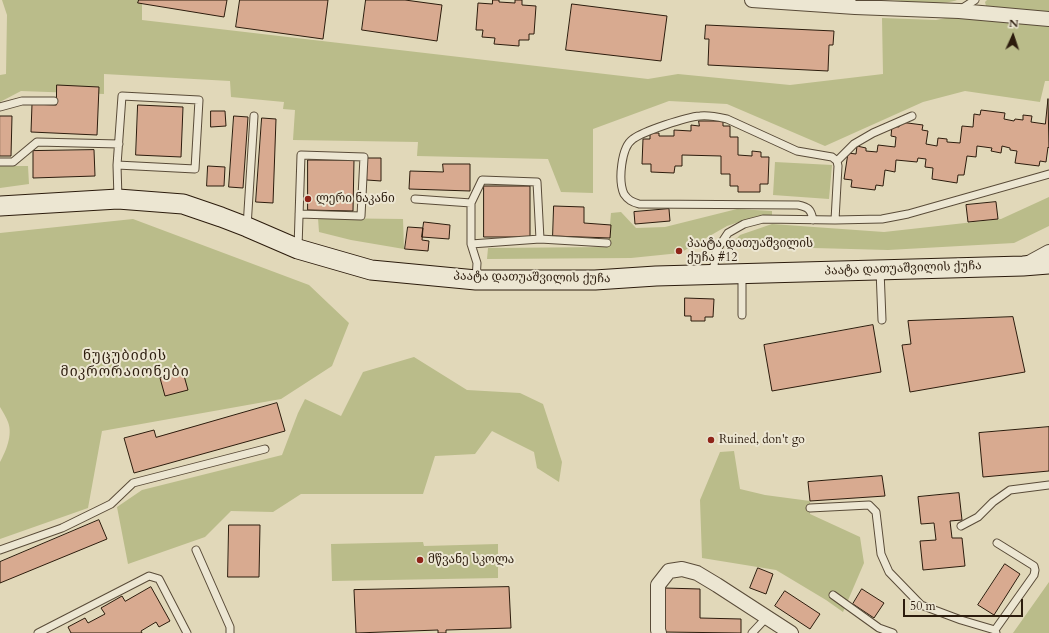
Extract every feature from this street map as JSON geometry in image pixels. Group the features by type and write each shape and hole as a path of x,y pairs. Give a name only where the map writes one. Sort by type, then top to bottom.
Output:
{"main road":[{"name":"პაატა დათუაშვილის ქუჩა","path":"0,206 118,199 183,204 247,227 298,249 371,270 476,280 595,280 656,276 1023,266 1049,264"},
{"name":"პაატა დათუაშვილის ქუჩა","path":"0,210 26,204"}],"street":[{"path":"752,0 855,7 959,11 1049,19"},
{"path":"1023,266 1049,252"},
{"path":"659,633 658,585 669,571 682,569 697,573 791,633"}],"lane":[{"path":"959,11 975,0"},
{"path":"117,165 195,170 199,100 122,96 117,165 118,199"},
{"path":"0,107 22,101 54,101"},
{"path":"247,227 254,116"},
{"path":"813,220 811,211 805,206 798,205 639,204 630,201 624,194 621,184 621,172 625,149 632,139 646,132 682,120 700,116 716,116 727,119 797,151 832,157 838,166 835,220"},
{"path":"836,161 854,144 873,133 912,116"},
{"path":"0,162 12,162 37,142 118,144"},
{"path":"298,249 299,214 301,155 364,157 361,216 299,214"},
{"path":"712,275 716,251 728,233 744,224 763,220 835,220 882,218 908,214 1049,174"},
{"path":"476,280 477,263 471,244 471,203 482,180 537,182 540,239"},
{"path":"415,199 471,203"},
{"path":"471,244 540,239 607,243"},
{"path":"880,270 882,320"},
{"path":"742,274 742,315"},
{"path":"0,550 62,528 111,504 133,483 266,449"},
{"path":"961,526 978,517 993,502 1010,490 1049,485"},
{"path":"810,508 869,505 876,512 881,554 889,572 921,605 996,632 1034,575 1035,570 1034,566 997,543"},
{"path":"196,550 230,627 230,633"},
{"path":"38,633 149,576 159,579 187,633"},
{"path":"833,595 879,628 892,633"},
{"path":"752,633 767,617"}],"green space":[{"path":"2,0 142,0 142,20 648,79 678,74 790,85 883,74 882,18 936,20 951,17 1049,23 1049,81 1045,81 1040,102 965,91 923,102 825,146 727,104 669,101 593,129 593,193 561,192 548,159 417,156 418,142 293,140 295,110 283,109 284,102 231,97 230,81 104,74 104,94 21,91 0,102 0,75 6,74 7,15"},
{"path":"890,0 957,0 951,2 934,3"},
{"path":"987,0 1049,0 1049,12 986,6 985,2"},
{"path":"775,162 832,165 829,199 773,195"},
{"path":"0,166 28,166 29,184 0,188"},
{"path":"1049,197 1049,226 1014,243 888,250 740,246 735,240 740,235 772,224 884,232 1001,219"},
{"path":"737,209 772,211 772,216 754,217 727,226 680,253 631,258 487,259 488,248 608,247 611,213 621,212 636,228 665,227"},
{"path":"318,218 403,219 404,249 351,240 319,232"},
{"path":"133,219 309,285 349,323 332,366 281,399 102,431 88,508 0,539 0,462 6,448 10,432 8,422 0,407 0,233"},
{"path":"414,357 467,390 520,393 543,404 562,462 559,482 537,468 534,452 492,431 475,454 435,456 423,494 301,494 273,512 231,511 205,537 128,564 117,507 142,490 282,455 305,399 341,416 363,372"},
{"path":"734,451 740,489 765,495 810,501 810,514 860,537 864,563 843,612 776,570 702,558 700,500 720,452"},
{"path":"423,542 424,546 498,544 498,578 332,581 331,544"},
{"path":"1049,582 1049,633 1013,633"}],"building":[{"path":"139,0 227,0 224,17 138,3"},
{"path":"240,0 328,0 323,39 236,27"},
{"path":"366,0 405,0 442,5 437,41 362,30"},
{"path":"493,0 515,3 515,0 522,0 522,5 536,6 534,34 529,34 529,40 519,40 519,46 494,44 495,38 482,37 483,30 476,30 478,3 492,4"},
{"path":"572,4 667,16 661,61 566,50"},
{"path":"706,25 834,31 833,45 829,45 828,71 708,65 709,39 705,39"},
{"path":"57,85 99,87 97,135 31,132 32,104 56,105"},
{"path":"1048,99 1049,148 1048,147 1046,162 1040,161 1039,166 1015,163 1017,151 1010,150 1010,148 1002,146 1001,153 991,151 992,148 977,146 976,157 967,156 964,175 958,175 957,183 932,179 933,168 925,167 926,159 918,158 917,162 896,160 895,172 885,170 883,186 876,185 875,190 851,187 852,180 844,179 848,153 856,154 857,146 866,148 866,151 877,152 878,145 895,147 896,137 891,136 892,126 899,127 900,122 923,125 922,130 928,131 926,144 937,146 938,138 947,139 947,142 960,143 962,126 973,127 974,114 980,115 981,110 1005,113 1004,119 1014,121 1015,119 1023,120 1023,115 1032,116 1031,122 1045,124"},
{"path":"138,105 183,107 181,157 136,155"},
{"path":"211,111 225,111 226,126 211,127"},
{"path":"0,116 12,116 11,156 0,156"},
{"path":"234,116 248,117 243,188 229,187"},
{"path":"262,118 276,119 273,203 256,202"},
{"path":"699,121 723,121 723,126 730,126 730,137 738,137 738,155 752,156 752,151 761,152 761,157 769,157 768,184 760,184 760,192 738,192 738,186 730,186 730,174 721,174 721,156 682,155 682,166 675,166 674,173 651,172 651,164 642,164 643,139 650,139 650,133 659,133 659,136 674,136 674,130 691,131 691,125 699,126"},
{"path":"94,150 95,176 33,178 33,151"},
{"path":"367,158 381,158 381,181 367,180"},
{"path":"308,160 354,160 353,211 308,210"},
{"path":"443,164 470,164 470,191 409,189 410,171 443,172"},
{"path":"208,166 225,167 224,186 207,186"},
{"path":"484,186 530,186 530,237 484,237"},
{"path":"996,202 998,219 968,222 966,205"},
{"path":"554,206 584,207 584,223 611,225 610,238 553,236"},
{"path":"669,209 670,221 635,224 634,212"},
{"path":"424,222 450,225 449,239 422,237"},
{"path":"408,227 423,228 422,240 429,241 428,251 405,249"},
{"path":"685,298 714,299 713,317 705,317 705,321 691,321 691,316 685,316"},
{"path":"1013,317 1025,372 910,392 902,345 911,344 908,321"},
{"path":"873,325 881,372 772,391 764,345"},
{"path":"183,372 188,390 165,396 160,378"},
{"path":"277,403 285,431 134,473 124,438 154,430 156,437"},
{"path":"1049,427 1049,471 983,477 979,433"},
{"path":"882,476 885,496 810,501 808,482"},
{"path":"959,493 962,520 950,521 952,538 962,538 965,566 923,570 920,541 936,540 934,523 921,524 918,497"},
{"path":"99,520 107,539 0,583 0,562"},
{"path":"229,525 260,525 259,577 228,577"},
{"path":"1005,564 1020,574 994,615 978,605"},
{"path":"758,568 773,574 766,594 750,588"},
{"path":"151,587 170,621 159,627 156,622 141,631 142,633 71,633 68,627 85,618 88,623 105,614 101,608 122,596 125,601"},
{"path":"509,587 511,628 446,630 446,633 438,633 438,630 356,633 354,590"},
{"path":"664,588 700,589 700,618 741,619 741,633 663,632"},
{"path":"862,589 884,603 874,618 853,604"},
{"path":"785,591 820,614 810,629 775,606"}],"place":[{"name":"ლერი ნაკანი","path":"308,199"},
{"name":"პაატა დათუაშვილის ქუჩა #12","path":"679,251"},
{"name":"Ruined, don't go","path":"711,440"},
{"name":"მწვანე სკოლა","path":"420,560"}],"district":[{"name":"ნუცუბიძის მიკრორაიონები","path":"125,366"}]}
